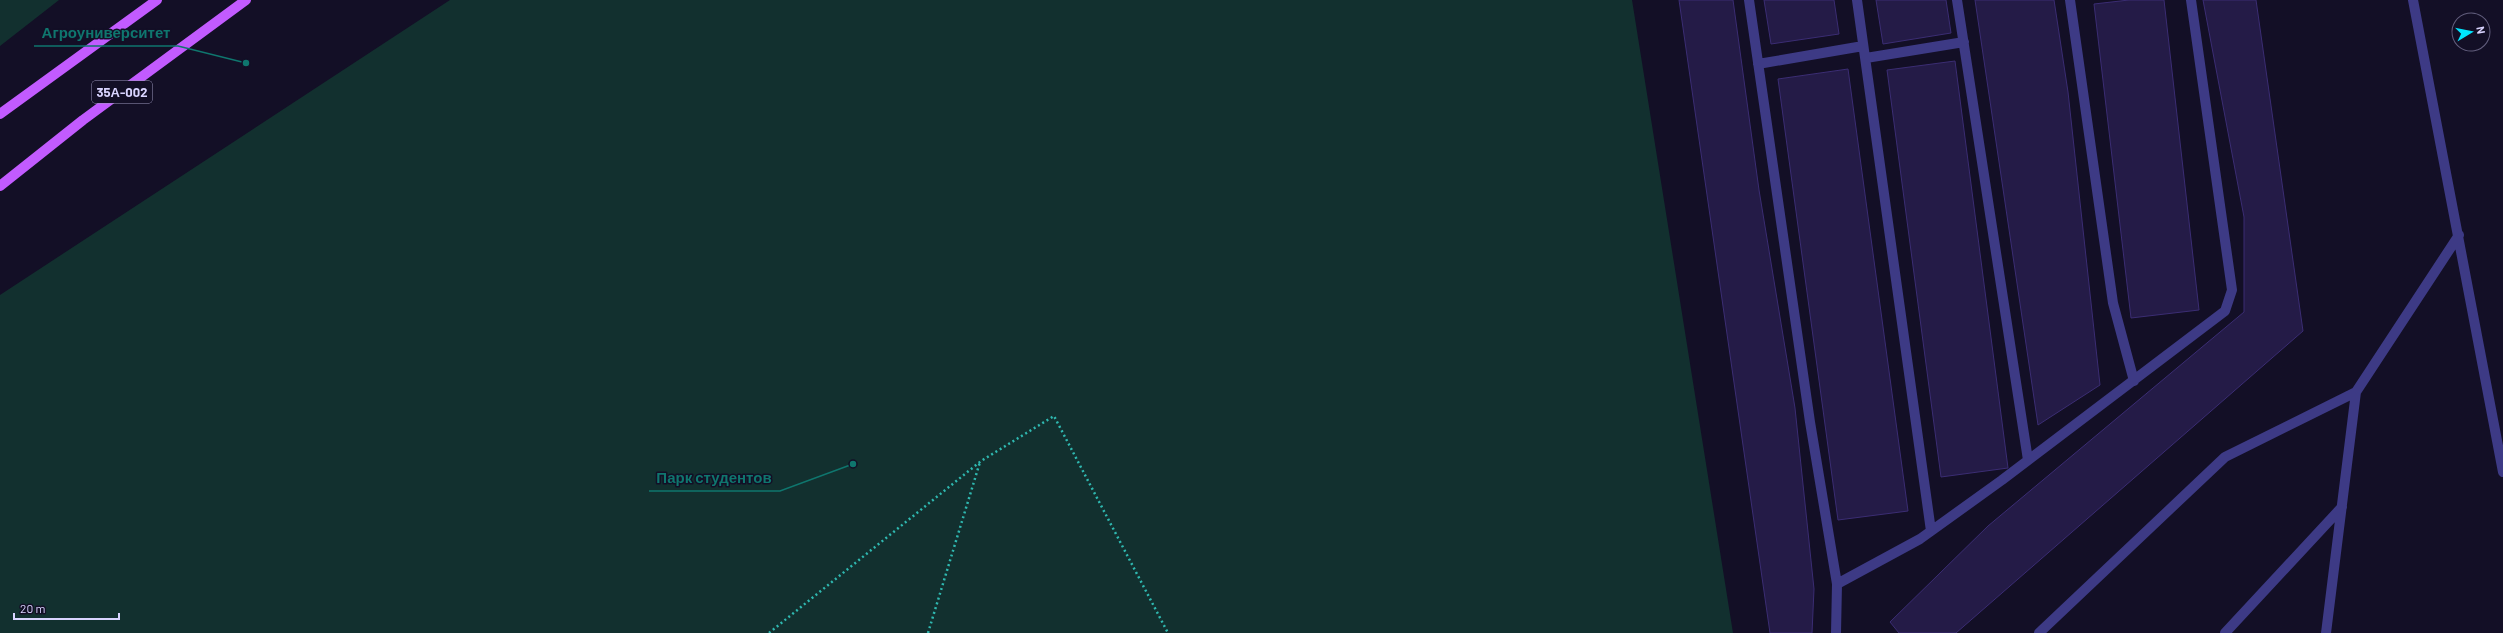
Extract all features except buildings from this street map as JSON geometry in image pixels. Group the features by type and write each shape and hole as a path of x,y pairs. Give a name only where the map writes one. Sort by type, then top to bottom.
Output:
{"main road":[{"path":"0,114 157,0"},
{"name":"35А-002","path":"0,186 83,120 246,0"}],"lane":[{"path":"1749,0 1810,422 1837,584 1836,633"},
{"path":"1857,0 1930,531"},
{"path":"1957,0 2028,460"},
{"path":"2070,0 2113,303 2134,381"},
{"path":"1837,584 1930,531 2134,381 2225,311 2232,290 2190,0"},
{"path":"2412,0 2459,235 2503,472"},
{"path":"1866,58 1964,42"},
{"path":"1758,64 1863,46"},
{"path":"2326,633 2356,392 2459,235"},
{"path":"2039,633 2225,457 2356,392"},
{"path":"2225,633 2342,507"}],"path":[{"path":"769,633 980,462 1054,416 1168,633"},
{"path":"928,633 980,462"}],"green space":[{"path":"0,0 59,0 0,46"},
{"path":"450,0 1632,0 1733,633 0,633 0,295"}],"place":[{"name":"Агроуниверситет","path":"246,63"},
{"name":"Парк студентов","path":"853,464"}]}
